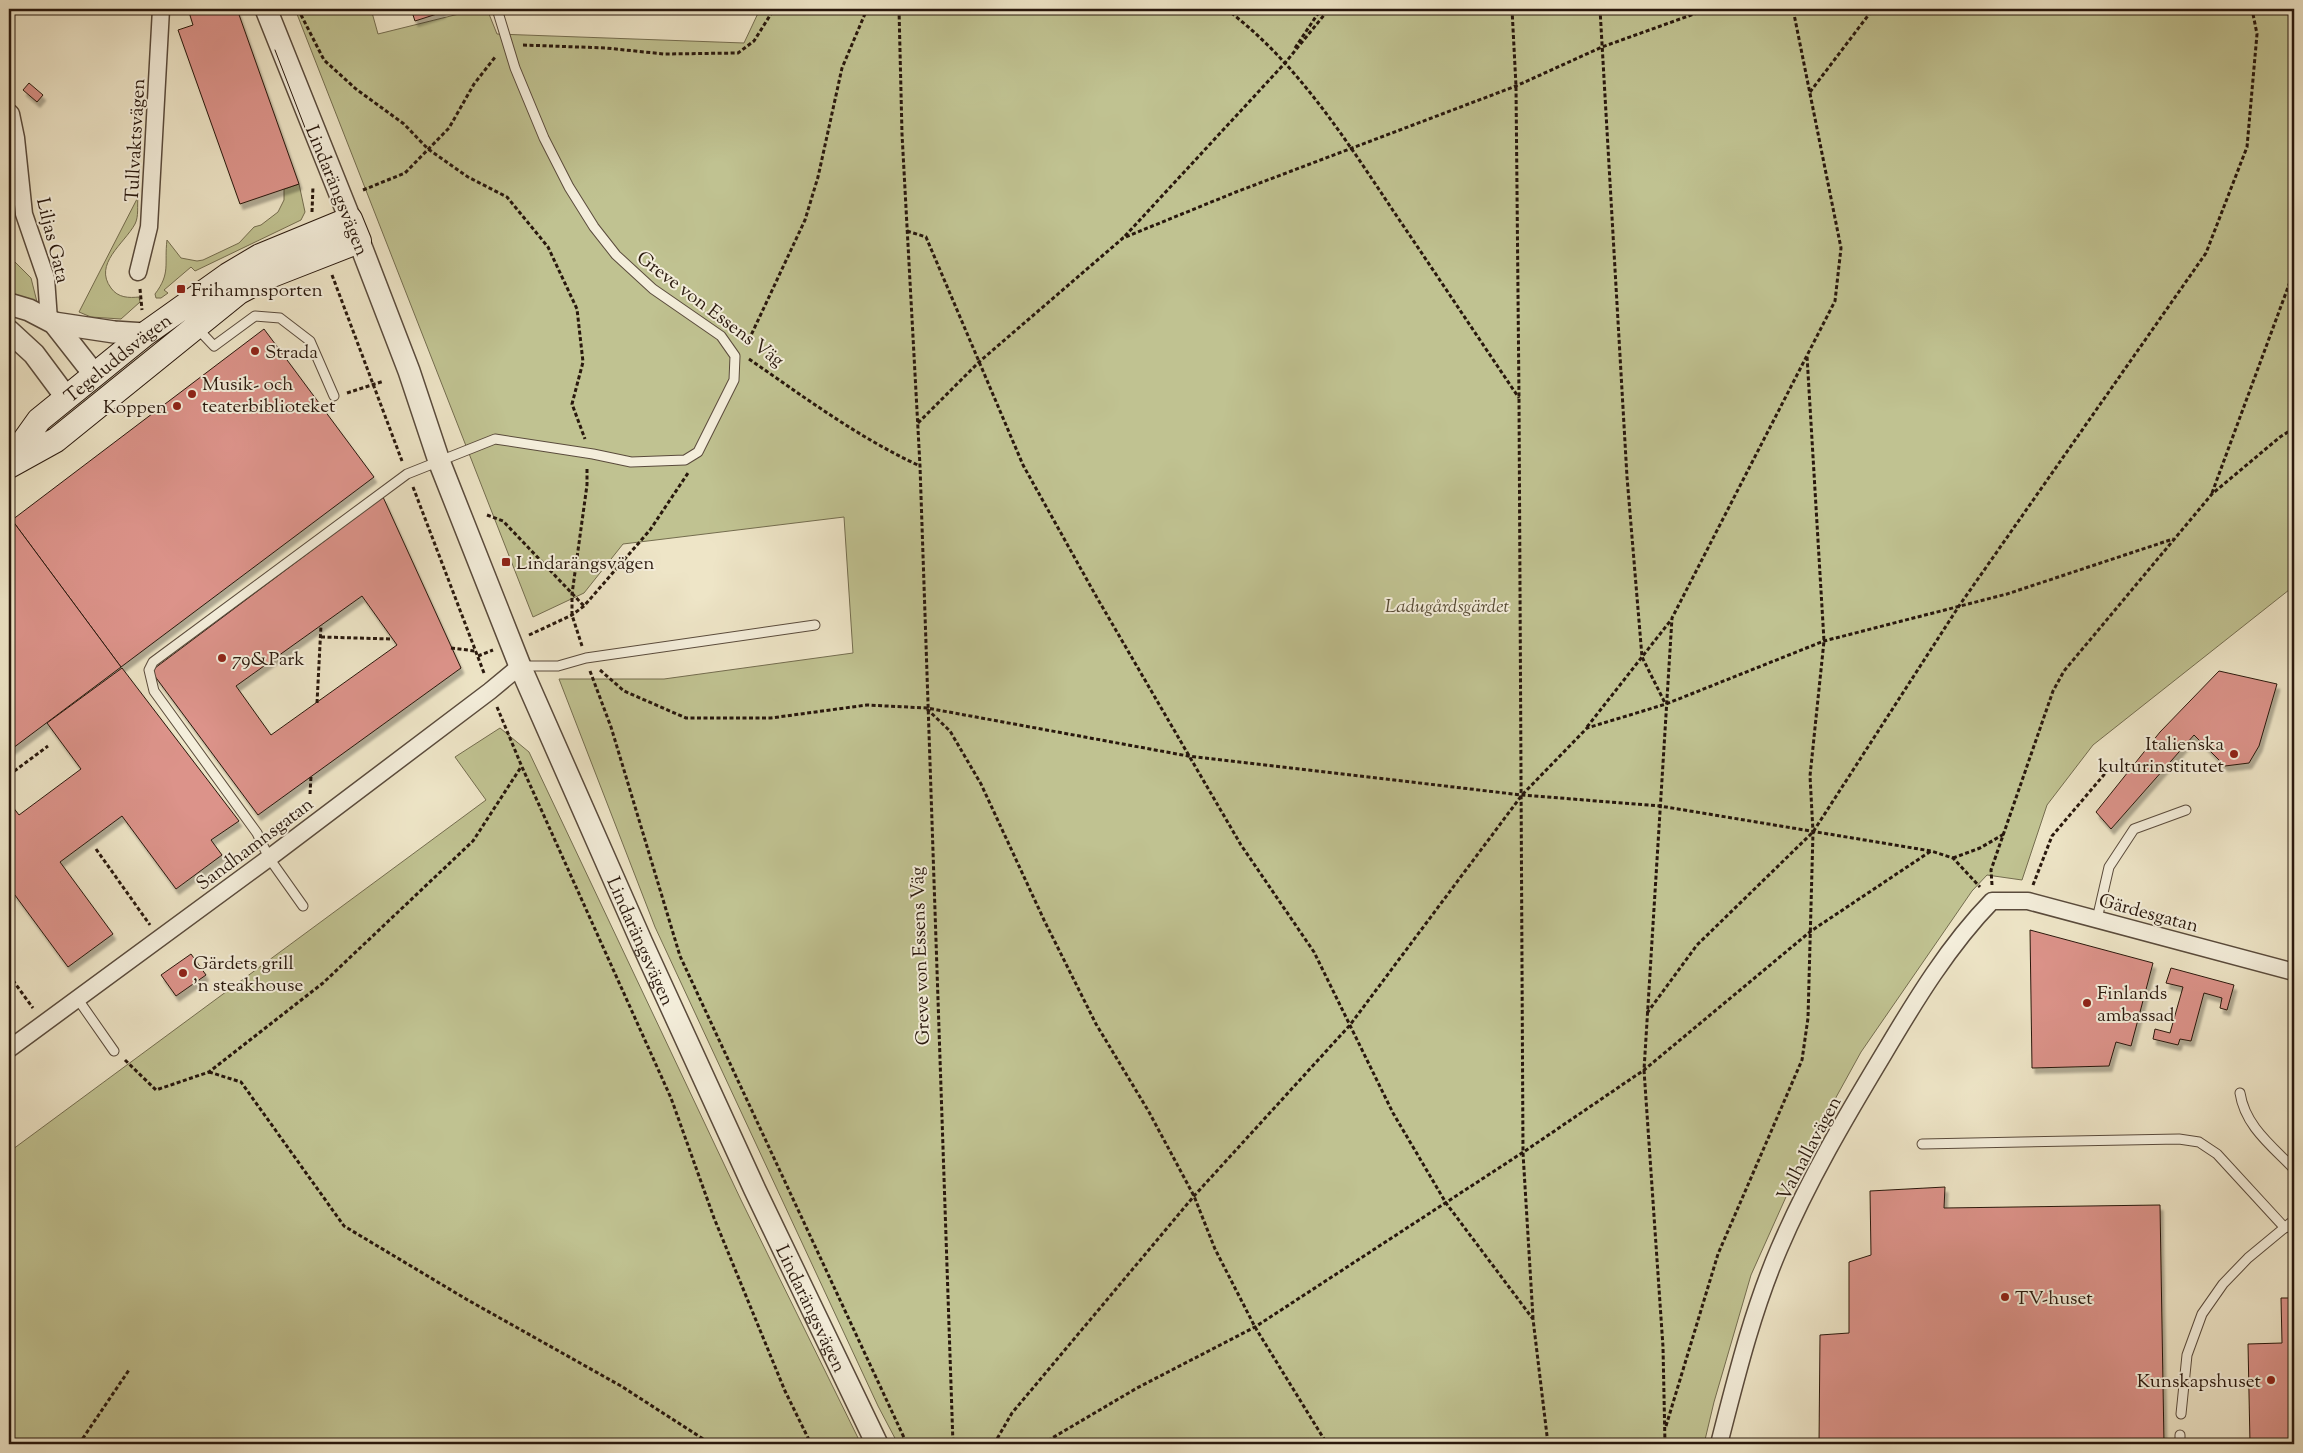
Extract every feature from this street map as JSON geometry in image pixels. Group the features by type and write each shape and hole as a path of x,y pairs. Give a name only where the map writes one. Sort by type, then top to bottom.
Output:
{"main road":[{"name":"Lindarängsvägen","path":"350,219 358,241"},
{"name":"Tegeluddsvägen","path":"9,464 39,420 94,374 144,325 260,256 350,219"},
{"name":"Tegeluddsvägen","path":"9,464 56,440 239,292 267,277 358,241"},
{"path":"94,374 109,396"},
{"path":"66,397 82,418"}],"street":[{"name":"Tullvaktsvägen","path":"138,272 149,227 162,9"},
{"name":"Lindarängsvägen","path":"266,9 350,219"},
{"name":"Liljas Gata","path":"9,112 11,114 13,155 24,214 46,278 52,321"},
{"name":"Lindarängsvägen","path":"358,241 409,371 439,462 520,666 642,943 876,1444"},
{"path":"9,304 29,310 52,321 96,330 144,325"},
{"path":"52,321 94,374"},
{"path":"9,332 34,354 66,397"},
{"name":"Sandhamnsgatan","path":"9,1049 269,858 490,691 520,666"},
{"name":"Gärdesgatan","path":"1992,901 2028,902 2294,972"},
{"name":"Valhallavägen","path":"1719,1444 1757,1306 1779,1249 1824,1153 1900,1027 1968,925 1992,901"}],"lane":[{"name":"Greve von Essens Väg","path":"497,9 515,68 544,138 569,187 594,227 616,255 653,289 720,336 735,356 734,380 698,452"},
{"path":"9,185 22,199"},
{"path":"196,326 214,346 255,316 280,318 310,342 334,396"},
{"path":"303,906 269,858 257,833 154,691 149,670 153,662 408,474 495,439 588,453 631,462 685,460 698,452"},
{"path":"520,666 558,666 586,658 815,625"},
{"path":"2096,919 2109,867 2134,829 2186,810"},
{"path":"77,998 114,1050"},
{"path":"2240,1093 2245,1114 2253,1126 2294,1169"},
{"path":"1922,1144 2179,1138 2200,1142 2218,1154 2285,1228"},
{"path":"2181,1414 2187,1355 2202,1314 2222,1284 2248,1258 2294,1220"}],"path":[{"path":"298,9 324,60 356,89 404,124 428,149 468,176 507,197 548,247 577,309 584,362 572,404 584,433 588,453 587,485 572,594 572,615 611,727 680,956 906,1444"},
{"path":"363,190 405,173 449,128 474,84 500,52 509,45 606,48 664,54 738,53 754,41 774,9"},
{"name":"Greve von Essens Väg","path":"867,9 842,68 818,177 805,220 742,355 847,427 890,452 920,466"},
{"name":"Greve von Essens Väg","path":"899,9 902,134 920,466 953,1444"},
{"path":"1226,9 1246,24 1285,63 1352,148 1520,398"},
{"path":"1285,63 1321,9"},
{"path":"918,423 979,362 1123,238 1285,63 1329,9"},
{"path":"1512,9 1516,86 1520,398 1522,1153 1533,1319 1548,1444"},
{"path":"1600,9 1627,477 1642,657 1666,704"},
{"path":"1123,238 1516,86 1602,47 1708,9"},
{"path":"994,1444 1012,1413 1194,1196 1350,1025 1522,795 1587,728 1672,618 1835,301 1841,248 1793,9"},
{"path":"1810,92 1873,9"},
{"path":"1647,1013 1697,946 1813,832 1959,606 2206,252 2247,147 2257,34 2252,9"},
{"name":"Lindarängsvägen","path":"310,179 313,188 311,220"},
{"path":"907,231 926,237 1023,465 1188,756 1241,845 1314,952 1394,1113 1446,1203 1533,1319"},
{"path":"2212,494 2294,271"},
{"path":"138,272 144,325"},
{"path":"1665,1430 1718,1254 1802,1060 1808,1018 1813,832 1810,776 1824,641 1806,356"},
{"path":"350,392 384,381"},
{"path":"1992,901 1991,870 2052,691 2064,671 2212,494 2280,437 2294,428"},
{"path":"534,632 572,615 584,606 650,530 686,475 698,452"},
{"path":"487,515 503,521 584,606"},
{"path":"1587,728 1666,704 1824,641 2007,594 2173,539"},
{"path":"1665,1444 1662,1347 1644,1070 1672,618"},
{"path":"317,703 321,625"},
{"path":"321,637 392,639"},
{"path":"451,648 476,651"},
{"path":"586,658 624,691 686,718 771,718 867,706 927,708 1188,756 1522,795 1660,806 1931,851 1953,858 1992,901"},
{"path":"927,708 950,731 981,784 1044,920 1096,1024 1149,1112 1194,1196 1215,1249 1255,1327 1327,1444"},
{"path":"503,721 671,1098 714,1218 785,1391 810,1444"},
{"path":"9,775 48,746"},
{"path":"114,1050 156,1090 209,1072 323,983 473,841 522,767"},
{"path":"2028,902 2035,877 2052,836 2108,770"},
{"path":"310,794 311,776"},
{"path":"1953,858 1980,848 2004,833"},
{"path":"96,849 159,938"},
{"path":"1042,1444 1137,1388 1255,1327 1522,1153 1644,1070 1811,931 1931,851"},
{"path":"9,975 44,1023"},
{"path":"209,1072 241,1082 344,1226 466,1299 621,1386 711,1444"},
{"path":"79,1444 128,1370"}],"green space":[{"name":"Ladugårdsgärdet","path":"295,9 371,9 378,34 479,9 487,9 497,34 744,43 760,9 2294,9 2294,586 2093,745 2047,805 2022,880 1987,875 1972,891 1861,1052 1807,1150 1751,1275 1714,1402 1704,1444 898,1444 878,1406 655,927 559,679 664,679 853,653 844,517 623,544 584,593 533,617"},
{"path":"299,184 305,212 301,220 195,271 191,267 164,290 168,293 161,298 156,298 155,294 165,274 167,240 181,258 197,261 203,260 239,243 254,227 261,225 278,212 284,200 284,189"},
{"path":"138,197 135,224 112,254 108,262 106,279 117,294 124,297 139,297 140,302 121,319 91,317 79,312"},
{"path":"14,261 31,278 37,302 9,294 9,267"},
{"path":"500,728 529,752 741,1200 861,1444 9,1444 9,1152 486,800 455,757"}],"building":[{"path":"188,9 237,9 299,184 240,204 178,30 193,25"},
{"path":"411,9 442,9 443,12 415,21"},
{"path":"29,83 43,95 37,102 23,90"},
{"path":"264,329 374,477 121,667 12,520"},
{"name":"79&Park","path":"383,497 461,668 258,815 151,671","holes":["362,596 397,645 271,735 236,686"]},
{"path":"12,520 121,667 9,751 9,522"},
{"path":"122,668 239,821 211,840 222,855 176,889 122,816 60,862 113,934 68,967 9,887 9,802 19,815 81,769 47,723"},
{"name":"Italienska kulturinstitutet","path":"2219,671 2277,684 2259,746 2249,763 2225,766 2194,735 2111,829 2096,812 2160,732"},
{"name":"Finlands ambassad","path":"2030,930 2153,963 2131,1046 2116,1042 2109,1066 2032,1068"},
{"path":"191,954 206,975 176,996 161,975"},
{"path":"2171,968 2234,985 2227,1010 2220,1008 2222,998 2204,993 2191,1041 2180,1039 2178,1045 2153,1039 2155,1029 2170,1033 2183,987 2166,983"},
{"name":"TV-huset","path":"1945,1187 1944,1208 2160,1205 2164,1444 1819,1444 1820,1335 1849,1333 1849,1262 1871,1255 1870,1191"},
{"name":"Kunskapshuset","path":"2281,1298 2294,1298 2294,1444 2250,1444 2248,1344 2282,1343"}],"tram line":[{"path":"275,50 314,151"}],"place":[{"name":"Frihamnsporten","path":"181,289"},
{"name":"Strada","path":"255,351"},
{"name":"Musik- och teaterbiblioteket","path":"192,394"},
{"name":"Koppen","path":"177,406"},
{"name":"Lindarängsvägen","path":"506,562"},
{"name":"79&Park","path":"222,658"},
{"name":"Italienska kulturinstitutet","path":"2234,754"},
{"name":"Gärdets grill 'n steakhouse","path":"183,973"},
{"name":"Finlands ambassad","path":"2087,1003"},
{"name":"TV-huset","path":"2005,1297"},
{"name":"Kunskapshuset","path":"2271,1380"}]}
